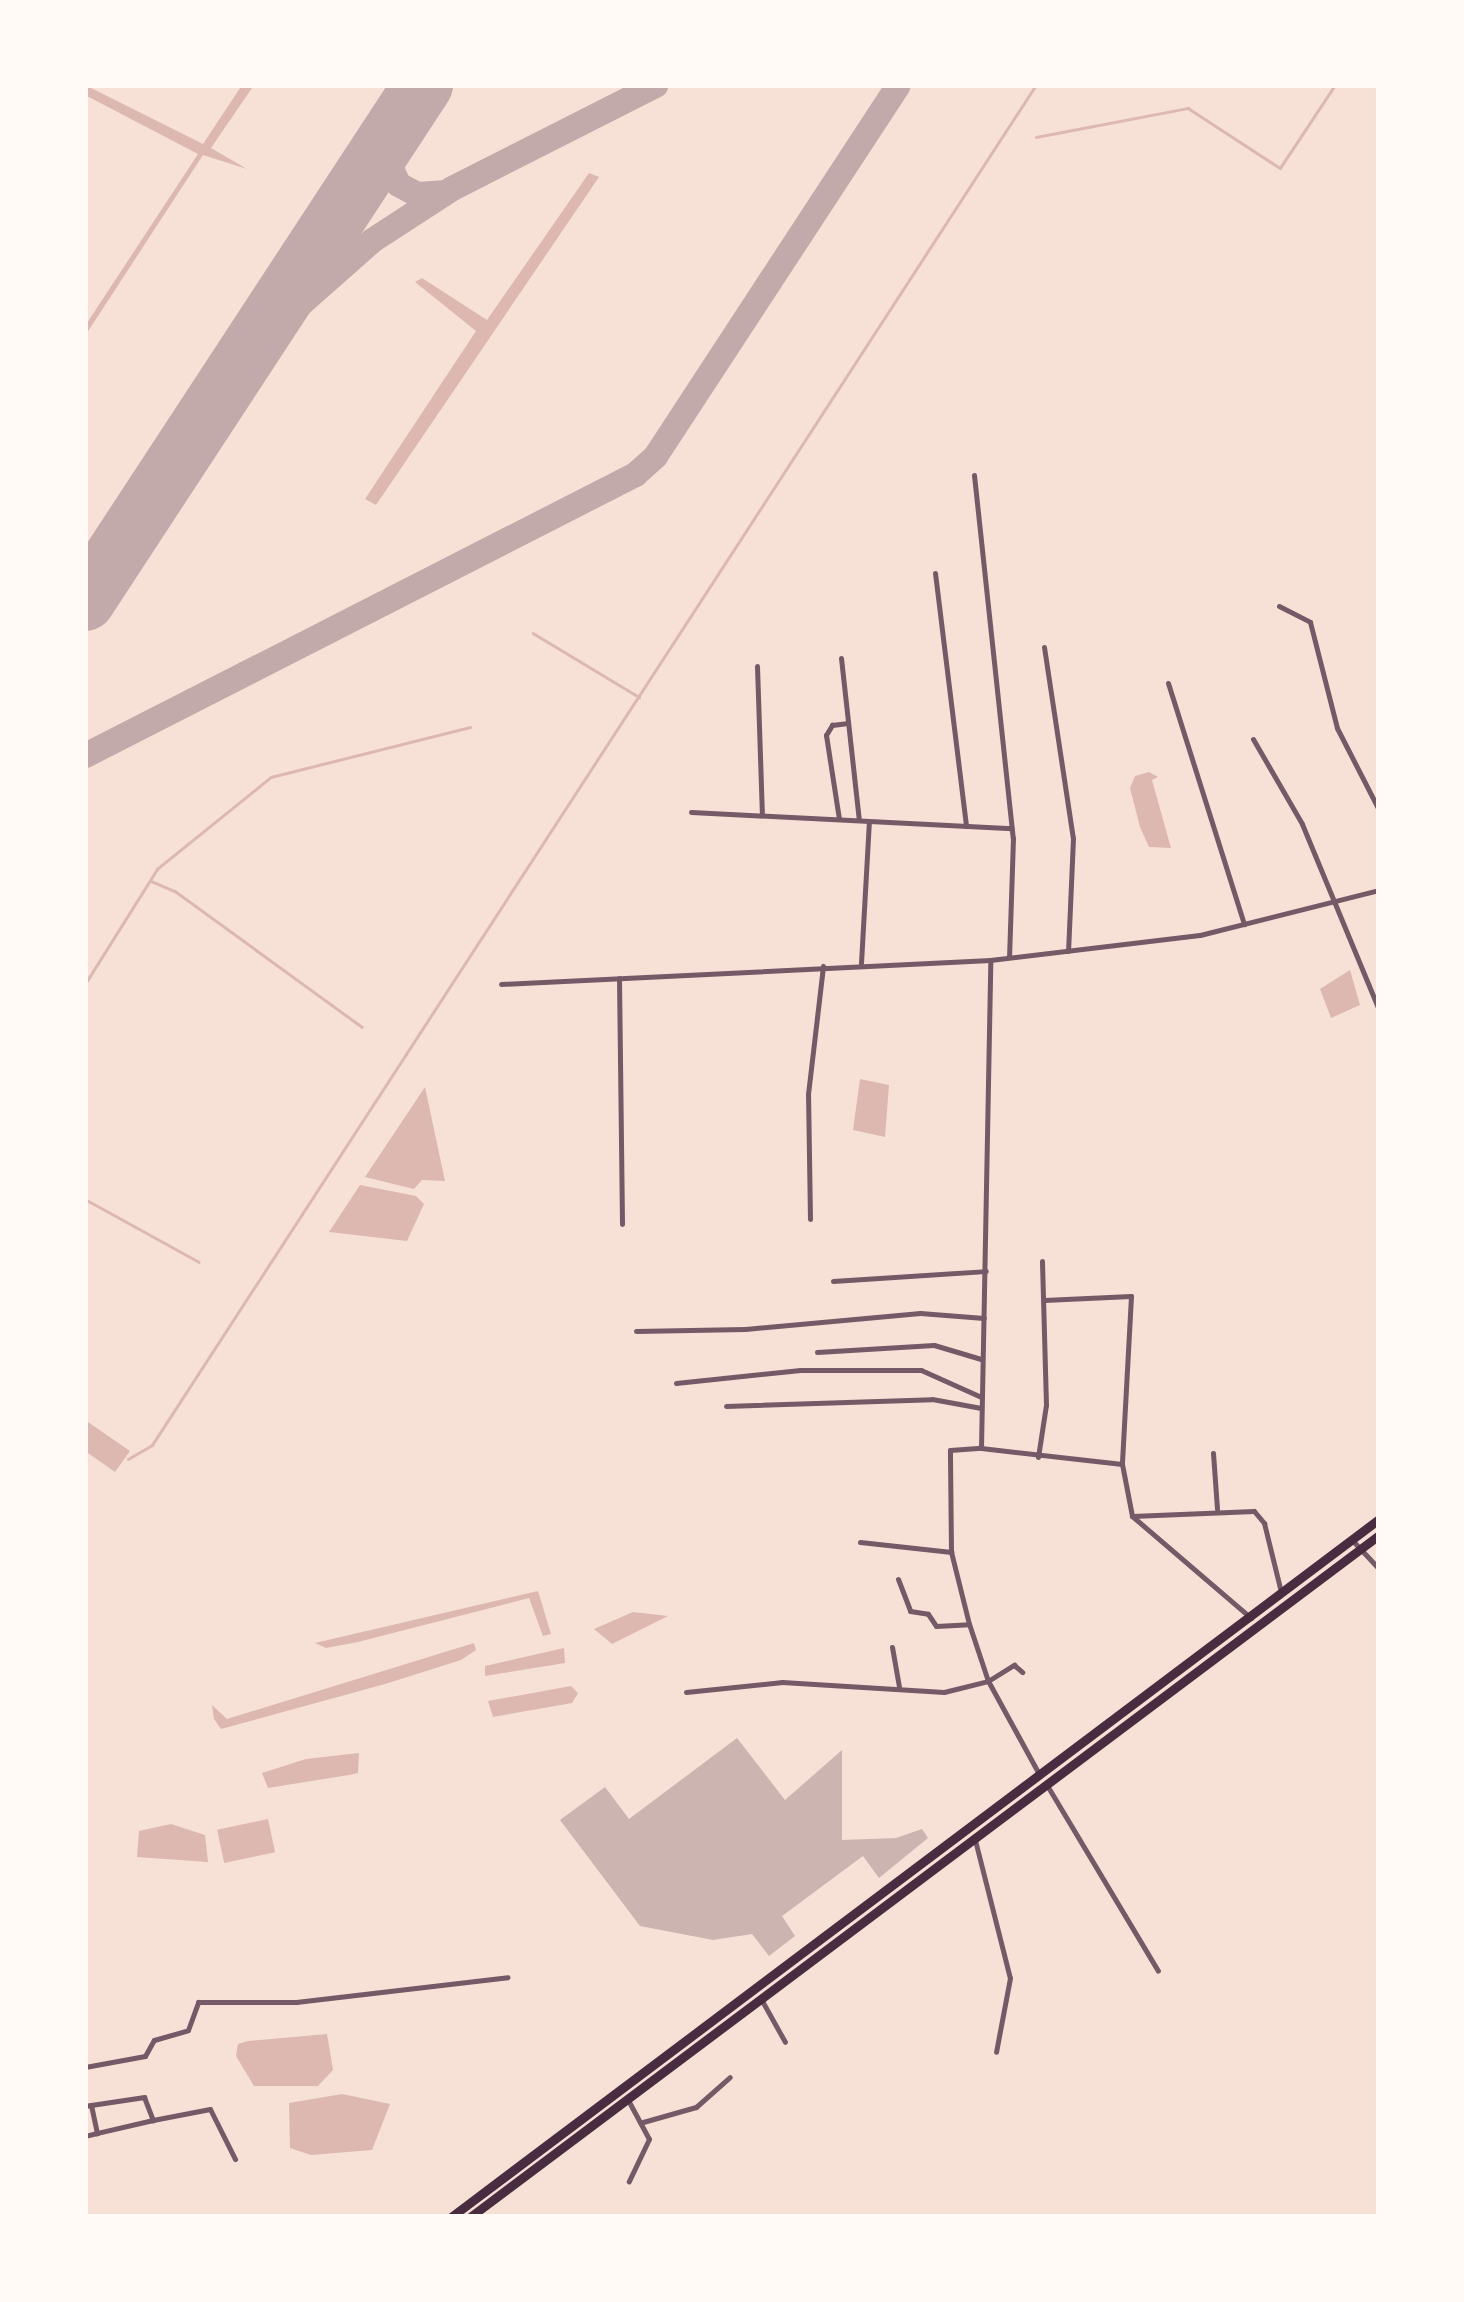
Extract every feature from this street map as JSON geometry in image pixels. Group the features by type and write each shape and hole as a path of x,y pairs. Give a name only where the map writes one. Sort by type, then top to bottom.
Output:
{"highway":[{"path":"450,2217 1252,1619 1379,1519"},
{"path":"470,2217 1103,1746 1379,1535"},
{"path":"1096,1736 1103,1746"}],"street":[{"path":"974,476 1012,828 1009,956"},
{"path":"935,573 966,826"},
{"path":"1280,606 1310,622 1337,728 1379,810"},
{"path":"1044,647 1073,838 1068,951"},
{"path":"841,658 859,820"},
{"path":"757,666 762,815"},
{"path":"1168,683 1244,924"},
{"path":"839,819 826,736 832,725 848,723"},
{"path":"1253,739 1302,824 1329,901 1379,1010"},
{"path":"691,812 1012,828"},
{"path":"861,963 869,821"},
{"path":"502,984 861,963 990,960 1244,924 1379,890"},
{"path":"981,1448 990,960"},
{"path":"810,1219 806,1147 824,966"},
{"path":"619,978 622,1224"},
{"path":"1038,1457 1046,1405 1042,1261"},
{"path":"832,1281 986,1271"},
{"path":"1044,1300 1132,1298 1122,1464 1132,1516 1252,1619"},
{"path":"636,1332 920,1313 984,1318"},
{"path":"817,1352 934,1345 983,1359"},
{"path":"676,1383 800,1370 921,1370 982,1397"},
{"path":"726,1406 932,1399 981,1408"},
{"path":"1041,1777 988,1681 969,1624 952,1552 949,1454 981,1448 1122,1464"},
{"path":"1213,1453 1217,1508"},
{"path":"1132,1516 1217,1508 1254,1511 1264,1523 1282,1596"},
{"path":"1353,1541 1379,1569"},
{"path":"860,1542 952,1552"},
{"path":"898,1578 910,1611 928,1614 936,1626 969,1624"},
{"path":"892,1647 898,1686"},
{"path":"686,1692 782,1682 898,1686 944,1692 988,1681 1014,1665 1022,1672"},
{"path":"1048,1787 1158,1971"},
{"path":"975,1840 1010,1978 996,2052"},
{"path":"85,2067 145,2056 154,2040 188,2030 198,2002 296,2002 508,1976"},
{"path":"761,2000 785,2042"},
{"path":"643,2122 696,2107 730,2077"},
{"path":"97,2133 88,2106 144,2096 153,2120"},
{"path":"628,2100 643,2122 646,2152 629,2181"},
{"path":"85,2136 210,2109 234,2160"}],"shaded area":[{"path":"85,85 203,144 242,85 254,85 211,148 247,169 203,155 85,336 85,326 198,154 85,95"},
{"path":"589,173 599,177 376,505 365,499 476,331 415,282 422,278 487,320"},
{"path":"1149,772 1158,777 1152,780 1171,848 1149,847 1140,827 1130,788 1135,776"},
{"path":"1350,970 1360,1005 1331,1018 1320,989"},
{"path":"860,1079 889,1085 885,1137 853,1130"},
{"path":"425,1087 445,1181 422,1180 414,1189 365,1177"},
{"path":"360,1185 416,1196 424,1204 407,1241 329,1232"},
{"path":"85,1420 130,1451 115,1472 85,1451"},
{"path":"538,1591 551,1634 543,1636 529,1598 358,1642 326,1648 315,1643"},
{"path":"633,1612 668,1616 612,1644 594,1629"},
{"path":"474,1643 476,1650 461,1660 385,1684 221,1729 214,1719 212,1705 227,1719"},
{"path":"564,1648 565,1663 485,1676 485,1666"},
{"path":"571,1686 578,1693 572,1703 493,1717 488,1701"},
{"path":"359,1753 358,1773 349,1775 268,1788 262,1773 306,1759"},
{"path":"268,1819 275,1852 224,1863 217,1830"},
{"path":"171,1824 205,1835 208,1862 137,1857 139,1831"},
{"path":"327,2034 333,2070 318,2086 254,2086 236,2056 238,2044 248,2041"},
{"path":"342,2094 390,2104 372,2150 311,2155 290,2148 289,2103"}],"building":[{"path":"737,1738 785,1800 842,1750 842,1840 896,1838 922,1829 928,1838 879,1878 863,1856 782,1916 795,1936 769,1956 752,1934 713,1940 640,1926 560,1820 605,1787 629,1819"}],"waterway":[{"path":"128,1459 152,1445 1036,85"},
{"path":"1036,137 1188,108 1280,168 1335,85"},
{"path":"533,633 639,697"},
{"path":"85,984 157,869 271,777 470,727"},
{"path":"151,881 175,891 362,1027"},
{"path":"85,1199 199,1262"}],"taxiway":[{"path":"226,387 295,308 372,240 452,188 655,85"},
{"path":"85,755 635,474 655,456 898,85"},
{"path":"393,131 387,159 398,184 417,194 443,192"}],"runway":[{"path":"85,601 423,85"}]}
